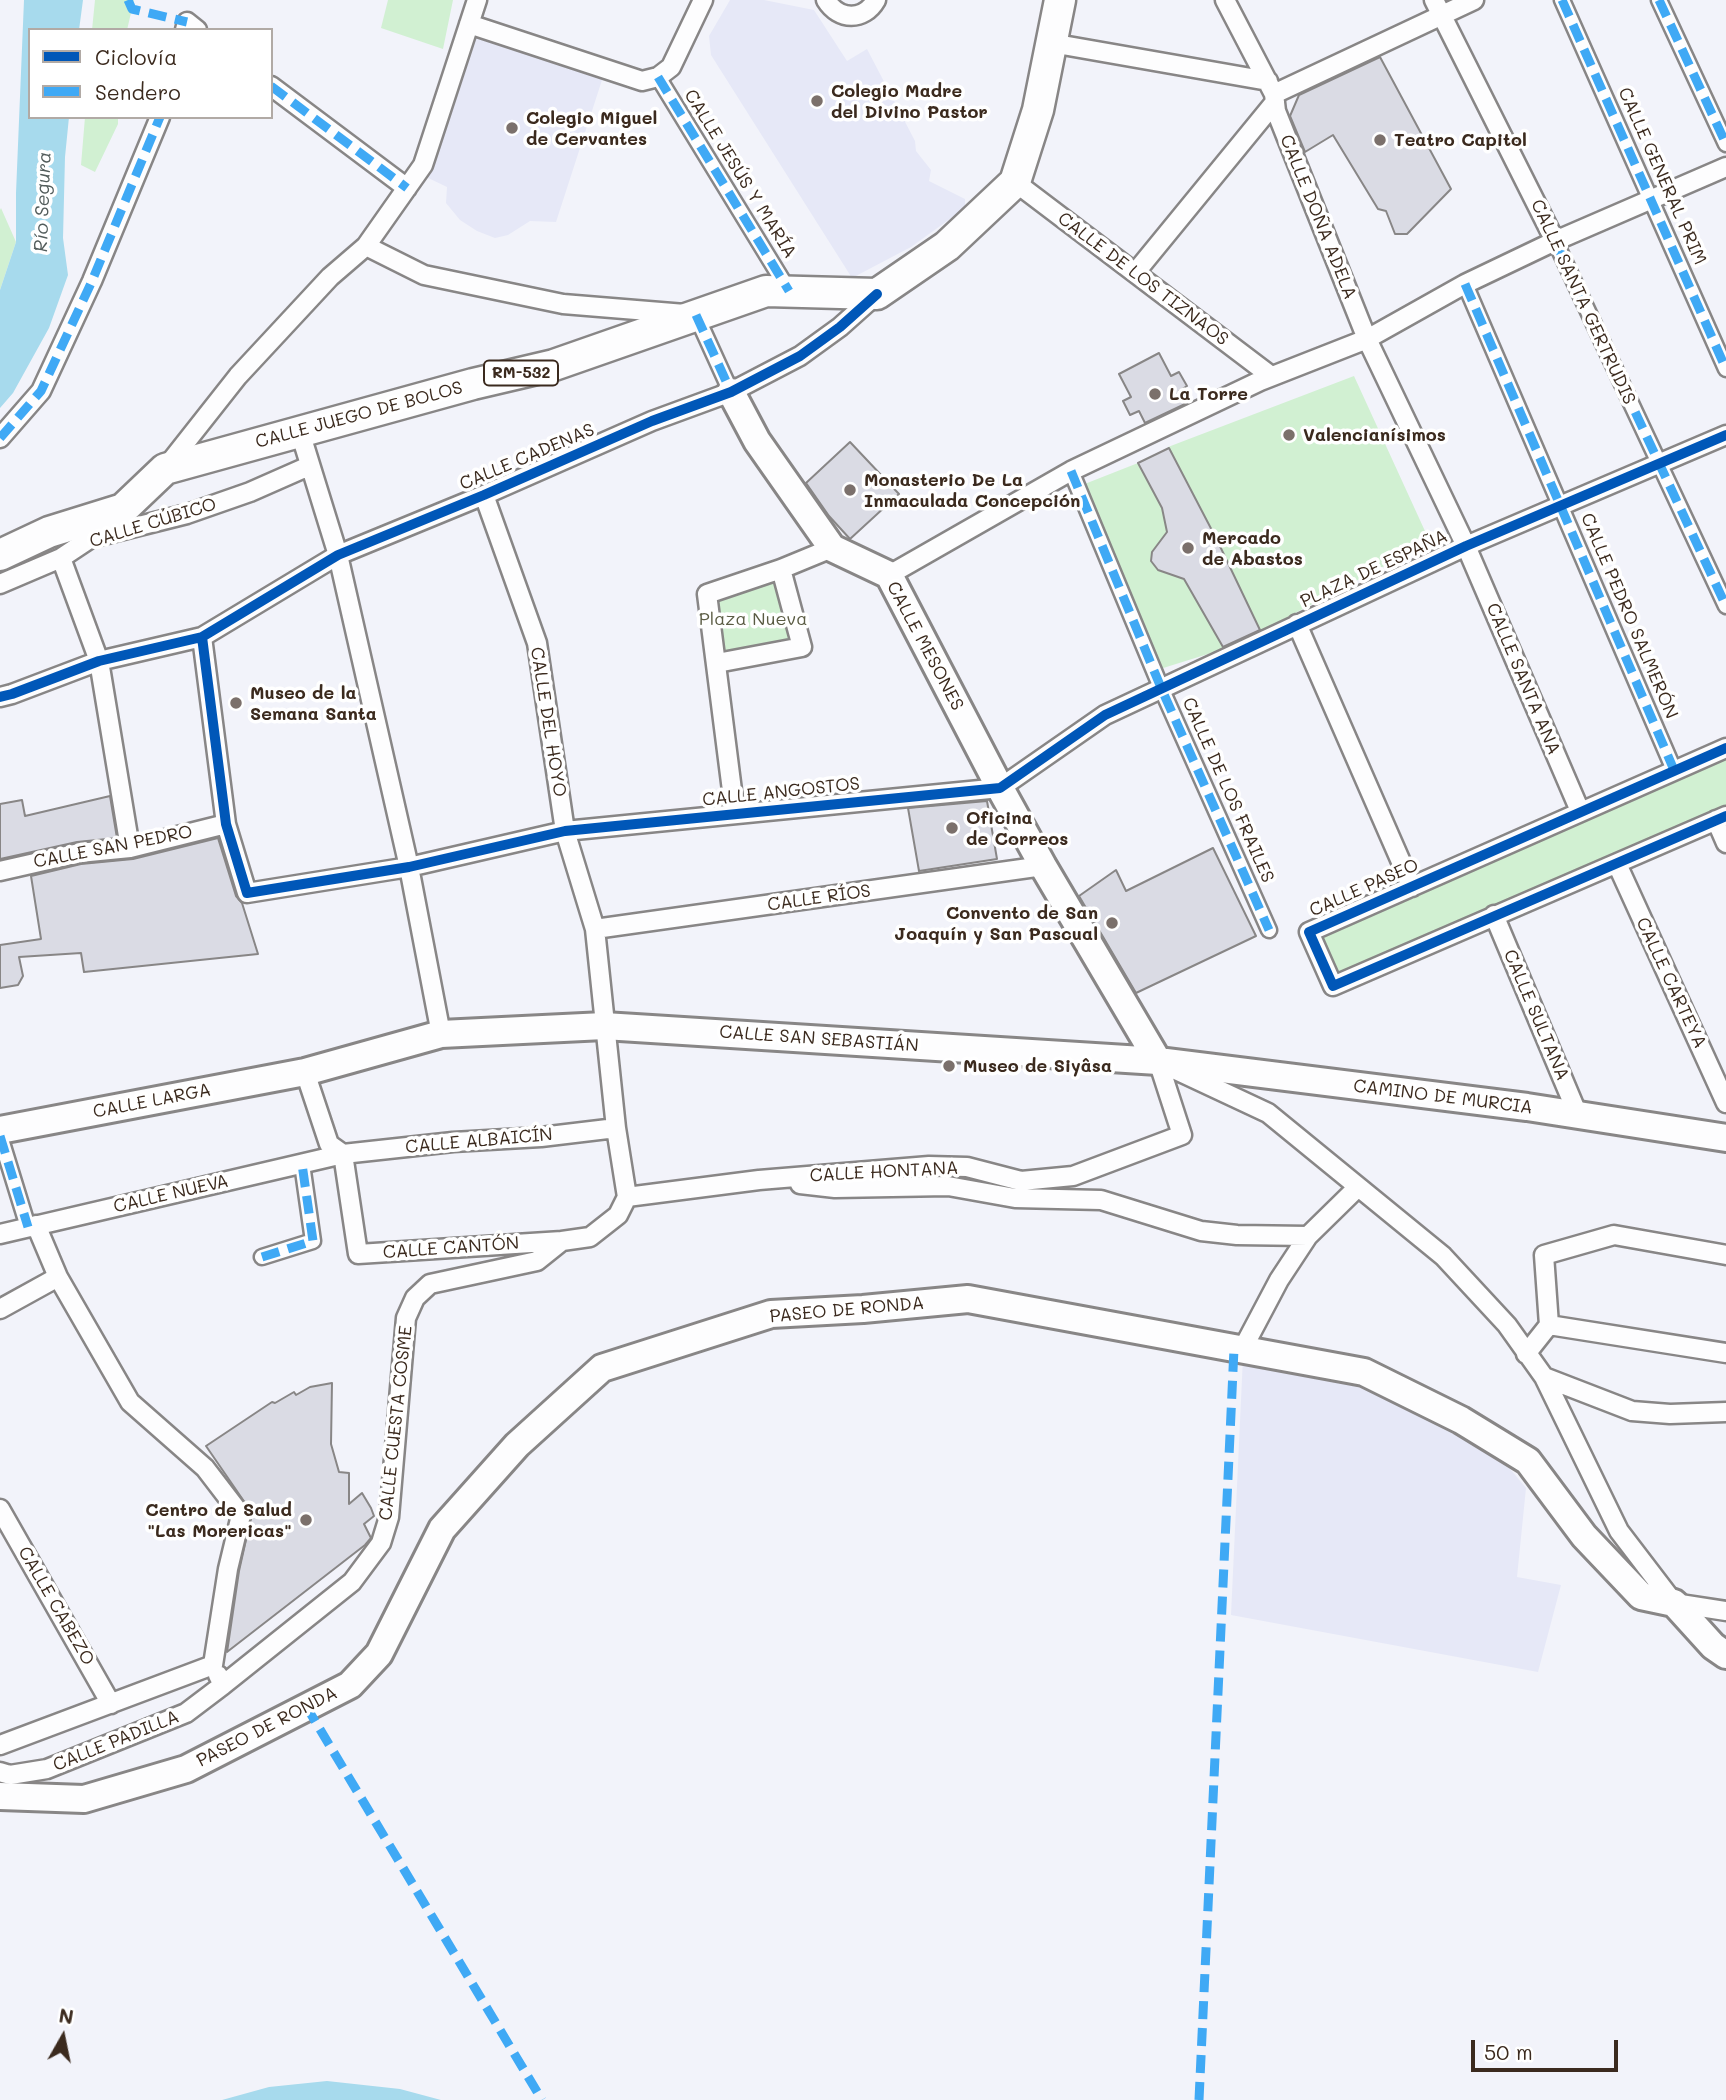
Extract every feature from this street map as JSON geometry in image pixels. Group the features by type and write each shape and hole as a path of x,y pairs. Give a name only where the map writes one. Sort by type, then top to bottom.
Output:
{"main road":[{"path":"877,294 947,246 1015,182 1038,110 1060,0"},
{"name":"CALLE JUEGO DE BOLOS","path":"165,469 473,384 554,365 766,291 877,294"},
{"path":"731,392 757,441 832,548"},
{"name":"RM-532","path":"0,555 49,532 123,509 165,469"},
{"name":"CALLE MESONES","path":"832,548 890,575 1043,866 1158,1061"},
{"name":"CALLE SAN SEBASTIÁN","path":"441,1034 604,1026 1158,1061"},
{"name":"CALLE LARGA","path":"0,1130 305,1072 441,1034"},
{"name":"CAMINO DE MURCIA","path":"1158,1061 1527,1107 1726,1138"},
{"name":"PASEO DE RONDA","path":"0,1796 84,1799 186,1769 350,1685 379,1654 442,1530 517,1445 602,1368 771,1314 863,1309 968,1298 1364,1372 1461,1420 1528,1461 1584,1536 1641,1596 1674,1602"},
{"path":"1674,1602 1713,1646 1726,1655"}],"street":[{"path":"165,469 238,376 330,277 366,246 423,165 477,0"},
{"path":"469,24 642,80 658,78 671,67 703,0"},
{"path":"826,0 831,8 843,15 857,17 872,9 876,0"},
{"name":"CALLE DOÑA ADELA","path":"1225,0 1272,92 1276,111 1367,339"},
{"path":"1135,273 1272,92 1437,7 1474,0"},
{"name":"CALLE GENERAL PRIM","path":"1562,0 1726,369"},
{"path":"1659,0 1726,144"},
{"name":"CALLE SANTA GERTRUDIS","path":"1437,7 1555,241 1726,606"},
{"path":"1051,43 1272,92"},
{"name":"CALLE JESÚS Y MARÍA","path":"658,78 789,291"},
{"path":"273,88 407,188"},
{"path":"0,438 41,391 92,281 159,119"},
{"path":"890,575 1071,471 1271,376 1367,339 1465,284 1555,241 1726,167"},
{"name":"CALLE DE LOS TIZNAOS","path":"1015,182 1271,376"},
{"path":"366,246 424,275 538,299 563,304 696,315 731,392"},
{"name":"CALLE PEDRO SALMERÓN","path":"1465,284 1674,770"},
{"name":"CALLE CADENAS","path":"0,697 99,661 202,637 338,555 484,495 652,421 731,392 800,356 840,327 877,294"},
{"name":"PLAZA DE ESPAÑA","path":"1000,788 1105,715 1466,546 1367,339"},
{"path":"300,432 338,555 410,867 441,1034"},
{"path":"1466,546 1726,435"},
{"name":"CALLE CÚBICO","path":"0,584 61,558 91,538 187,514 250,492 309,466"},
{"name":"CALLE DE LOS FRAILES","path":"1071,471 1162,690 1269,930"},
{"name":"CALLE DEL HOYO","path":"484,495 537,643 565,831 595,929 616,1128 627,1197"},
{"name":"CALLE SANTA ANA","path":"1466,546 1580,811"},
{"path":"735,814 707,594 832,548"},
{"path":"61,558 99,661 130,848"},
{"path":"717,663 802,647 781,569"},
{"path":"1297,624 1412,887"},
{"path":"202,637 226,824"},
{"name":"CALLE PASEO","path":"1721,818 1333,986 1309,932 1726,748"},
{"name":"CALLE ANGOSTOS","path":"226,824 247,893 410,867 565,831 1000,788"},
{"path":"1721,818 1726,844"},
{"name":"CALLE SAN PEDRO","path":"0,871 79,853 130,848 226,824"},
{"name":"CALLE CARTEYA","path":"1617,864 1722,1082 1726,1103"},
{"name":"CALLE RÍOS","path":"595,929 1043,866"},
{"name":"CALLE SULTANA","path":"1494,915 1578,1115"},
{"path":"1158,1061 1268,1114 1443,1256 1507,1325 1544,1377 1619,1531 1674,1602 1726,1611"},
{"name":"CALLE HONTANA","path":"627,1197 758,1180 929,1166 967,1167 1021,1181 1073,1176 1182,1135 1158,1061"},
{"path":"305,1072 329,1144 343,1154"},
{"name":"CALLE ALBAICÍN","path":"343,1154 616,1128"},
{"path":"0,1136 32,1226 130,1402 205,1468 240,1515 228,1569 213,1665 223,1685"},
{"name":"CALLE NUEVA","path":"0,1234 343,1154"},
{"name":"CALLE CANTÓN","path":"343,1154 358,1254 562,1241"},
{"path":"262,1257 313,1241 302,1164"},
{"path":"758,1180 835,1188 948,1186 1015,1198 1101,1200 1201,1231 1237,1235 1308,1236"},
{"path":"1242,1350 1279,1280 1308,1236 1359,1187"},
{"name":"CALLE CUESTA COSME","path":"381,1543 389,1517 407,1318 415,1298 430,1284 537,1261 562,1241 590,1237 618,1215 627,1197"},
{"path":"1526,1354 1549,1325 1544,1255 1614,1235 1726,1255"},
{"path":"0,1309 58,1277"},
{"path":"1549,1325 1726,1353"},
{"path":"1544,1377 1632,1411 1670,1414 1726,1412"},
{"name":"CALLE CABEZO","path":"0,1509 8,1539 111,1704"},
{"name":"CALLE PADILLA","path":"0,1772 10,1775 47,1769 186,1713 352,1582 381,1543"},
{"path":"0,1745 213,1665"}],"shaded area":[{"name":"Colegio Madre del Divino Pastor","path":"730,0 764,0 814,10 847,61 867,49 915,141 916,151 931,170 929,181 965,199 965,208 911,247 852,278 711,55 709,36"},
{"name":"Colegio Miguel de Cervantes","path":"471,29 582,65 602,80 556,222 530,221 508,235 495,238 460,220 446,203 447,187 422,175"},
{"path":"1243,1357 1367,1379 1496,1452 1526,1488 1517,1577 1561,1585 1538,1672 1231,1615"}],"green space":[{"path":"95,0 134,0 127,28 92,28"},
{"path":"388,0 453,0 443,49 381,28"},
{"path":"85,119 118,119 95,172 81,165"},
{"path":"1,208 16,242 0,290 0,210"},
{"path":"1354,376 1430,542 1261,631 1168,447"},
{"path":"1138,463 1162,508 1167,532 1153,552 1151,562 1158,570 1184,579 1224,649 1160,669 1077,487"},
{"name":"Plaza Nueva","path":"781,569 802,647 717,663 707,594"},
{"path":"1726,748 1726,816 1333,986 1309,932"}],"water":[{"name":"Río Segura","path":"24,0 83,0 79,28 28,28 28,119 69,119 63,238 68,275 49,328 13,393 0,408 0,290 16,242"},
{"path":"327,2081 400,2089 441,2100 222,2100 269,2087"}],"building":[{"name":"Teatro Capitol","path":"1380,57 1451,189 1407,234 1395,234 1386,211 1378,209 1333,135 1305,152 1290,116 1299,95"},
{"name":"La Torre","path":"1159,353 1171,376 1179,372 1187,386 1179,391 1185,404 1145,423 1139,411 1130,415 1123,401 1131,397 1119,374"},
{"name":"Monasterio De La Inmaculada Concepción","path":"850,442 899,494 850,539 829,516 806,483"},
{"name":"Mercado de Abastos","path":"1169,448 1260,630 1223,647 1184,579 1158,570 1151,561 1152,552 1167,532 1162,508 1138,463"},
{"path":"110,796 117,838 77,842 0,859 0,804 22,800 25,816"},
{"name":"Oficina de Correos","path":"987,801 997,859 919,871 908,808"},
{"path":"218,838 258,954 84,972 81,953 19,957 23,976 18,985 0,988 0,945 41,939 31,876 81,864 133,859"},
{"path":"1213,848 1256,936 1136,993 1079,896 1116,870 1126,891"},
{"name":"Centro de Salud \"Las Morericas\"","path":"332,1383 331,1444 339,1472 349,1473 349,1504 362,1493 371,1508 374,1516 364,1524 371,1538 227,1652 239,1571 252,1513 206,1446 272,1402 275,1403 294,1392 296,1395 310,1387"}],"marked path":[{"path":"128,0 132,9 187,22"},
{"path":"1562,0 1726,369"},
{"path":"1659,0 1726,144"},
{"path":"658,77 789,291"},
{"path":"273,88 407,188"},
{"path":"0,438 41,391 92,281 159,119"},
{"path":"1555,241 1726,606"},
{"path":"1465,284 1674,770"},
{"path":"696,315 731,392"},
{"path":"1071,471 1162,690 1269,930"},
{"path":"0,1136 28,1227"},
{"path":"262,1257 313,1241 302,1164"},
{"path":"1199,2100 1234,1349"},
{"path":"306,1706 542,2100"}],"cycle path":[{"path":"0,697 99,661 202,637 338,555 484,495 652,421 731,392 800,356 840,327 877,294"},
{"path":"202,637 226,824 247,893 409,867 565,831 1000,788 1105,715 1466,546 1726,435"},
{"path":"1726,748 1309,932 1333,986 1726,816"}],"place":[{"name":"Colegio Madre del Divino Pastor","path":"817,101"},
{"name":"Colegio Miguel de Cervantes","path":"512,128"},
{"name":"Teatro Capitol","path":"1380,140"},
{"name":"La Torre","path":"1155,394"},
{"name":"Valencianísimos","path":"1289,435"},
{"name":"Monasterio De La Inmaculada Concepción","path":"850,490"},
{"name":"Mercado de Abastos","path":"1188,548"},
{"name":"Museo de la Semana Santa","path":"236,703"},
{"name":"Oficina de Correos","path":"952,828"},
{"name":"Convento de San Joaquín y San Pascual","path":"1112,923"},
{"name":"Museo de Siyâsa","path":"949,1066"},
{"name":"Centro de Salud \"Las Morericas\"","path":"306,1520"}]}
